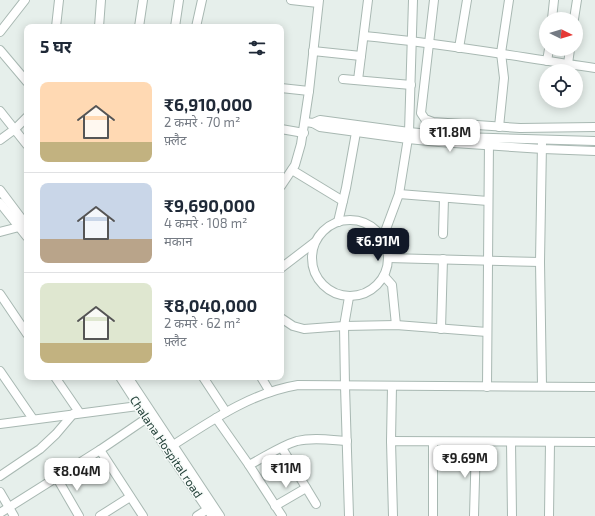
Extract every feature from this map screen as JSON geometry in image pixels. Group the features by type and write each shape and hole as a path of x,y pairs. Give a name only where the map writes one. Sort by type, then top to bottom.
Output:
{"street":[{"path":"0,32 26,0"},
{"path":"56,24 58,0"},
{"path":"99,24 102,0"},
{"path":"139,24 143,0"},
{"path":"175,24 179,0"},
{"path":"196,24 202,0"},
{"path":"284,182 292,170 304,133 309,123 309,91 319,2 291,0"},
{"path":"358,80 368,0"},
{"path":"383,237 399,194 408,136 413,0"},
{"path":"434,0 421,113 425,120 433,122 499,127 595,128"},
{"path":"459,48 467,0"},
{"path":"499,127 504,78 501,53 509,0"},
{"path":"553,12 554,0"},
{"path":"575,12 577,0"},
{"path":"364,36 411,40 568,64 569,56"},
{"path":"0,50 24,78"},
{"path":"313,51 361,56"},
{"path":"547,61 548,56"},
{"path":"583,66 595,68"},
{"path":"343,79 411,86"},
{"path":"284,88 309,91"},
{"path":"0,111 24,141"},
{"path":"0,140 24,120"},
{"path":"309,123 320,127 357,129 408,136 595,150"},
{"path":"338,222 357,129"},
{"path":"284,130 304,133"},
{"path":"542,145 595,141"},
{"path":"487,387 489,142"},
{"path":"542,145 540,262 542,386"},
{"path":"292,170 343,201"},
{"path":"0,190 23,226"},
{"path":"399,194 488,201"},
{"path":"443,234 444,198"},
{"path":"0,203 23,226"},
{"path":"350,220 362,222 372,227 383,237 386,246 388,264 384,276 377,286 367,293 349,297 338,295 328,290 316,276 312,259 316,242 322,232 338,222 350,220"},
{"path":"0,232 23,226"},
{"path":"284,266 316,242"},
{"path":"388,258 540,262"},
{"path":"441,328 442,260"},
{"path":"384,276 392,286 396,325"},
{"path":"0,294 24,330"},
{"path":"349,297 344,326 349,516"},
{"path":"284,320 293,326 304,329 344,326 396,325 487,332"},
{"path":"0,372 33,419"},
{"path":"57,380 76,413"},
{"name":"Chalana Hospital road","path":"122,380 138,406 220,516"},
{"name":"Chalana Hospital road","path":"130,380 212,516"},
{"path":"205,380 226,412"},
{"path":"263,380 270,392"},
{"path":"170,447 226,412 270,392 298,385 595,387"},
{"path":"392,386 391,441 393,516"},
{"path":"1,422 138,406"},
{"path":"0,476 40,449 76,413"},
{"path":"0,513 58,478 147,418"},
{"path":"216,418 282,516"},
{"path":"249,465 298,441 310,439 347,441"},
{"path":"391,441 550,443 595,442"},
{"path":"433,442 433,516"},
{"path":"474,516 476,442"},
{"path":"512,442 512,516"},
{"path":"549,516 550,443"},
{"path":"282,448 316,504"},
{"path":"100,450 143,516"},
{"path":"58,478 79,516"},
{"path":"275,506 306,488"},
{"path":"0,492 14,516"},
{"path":"100,516 130,497"},
{"path":"197,516 208,509"}]}
